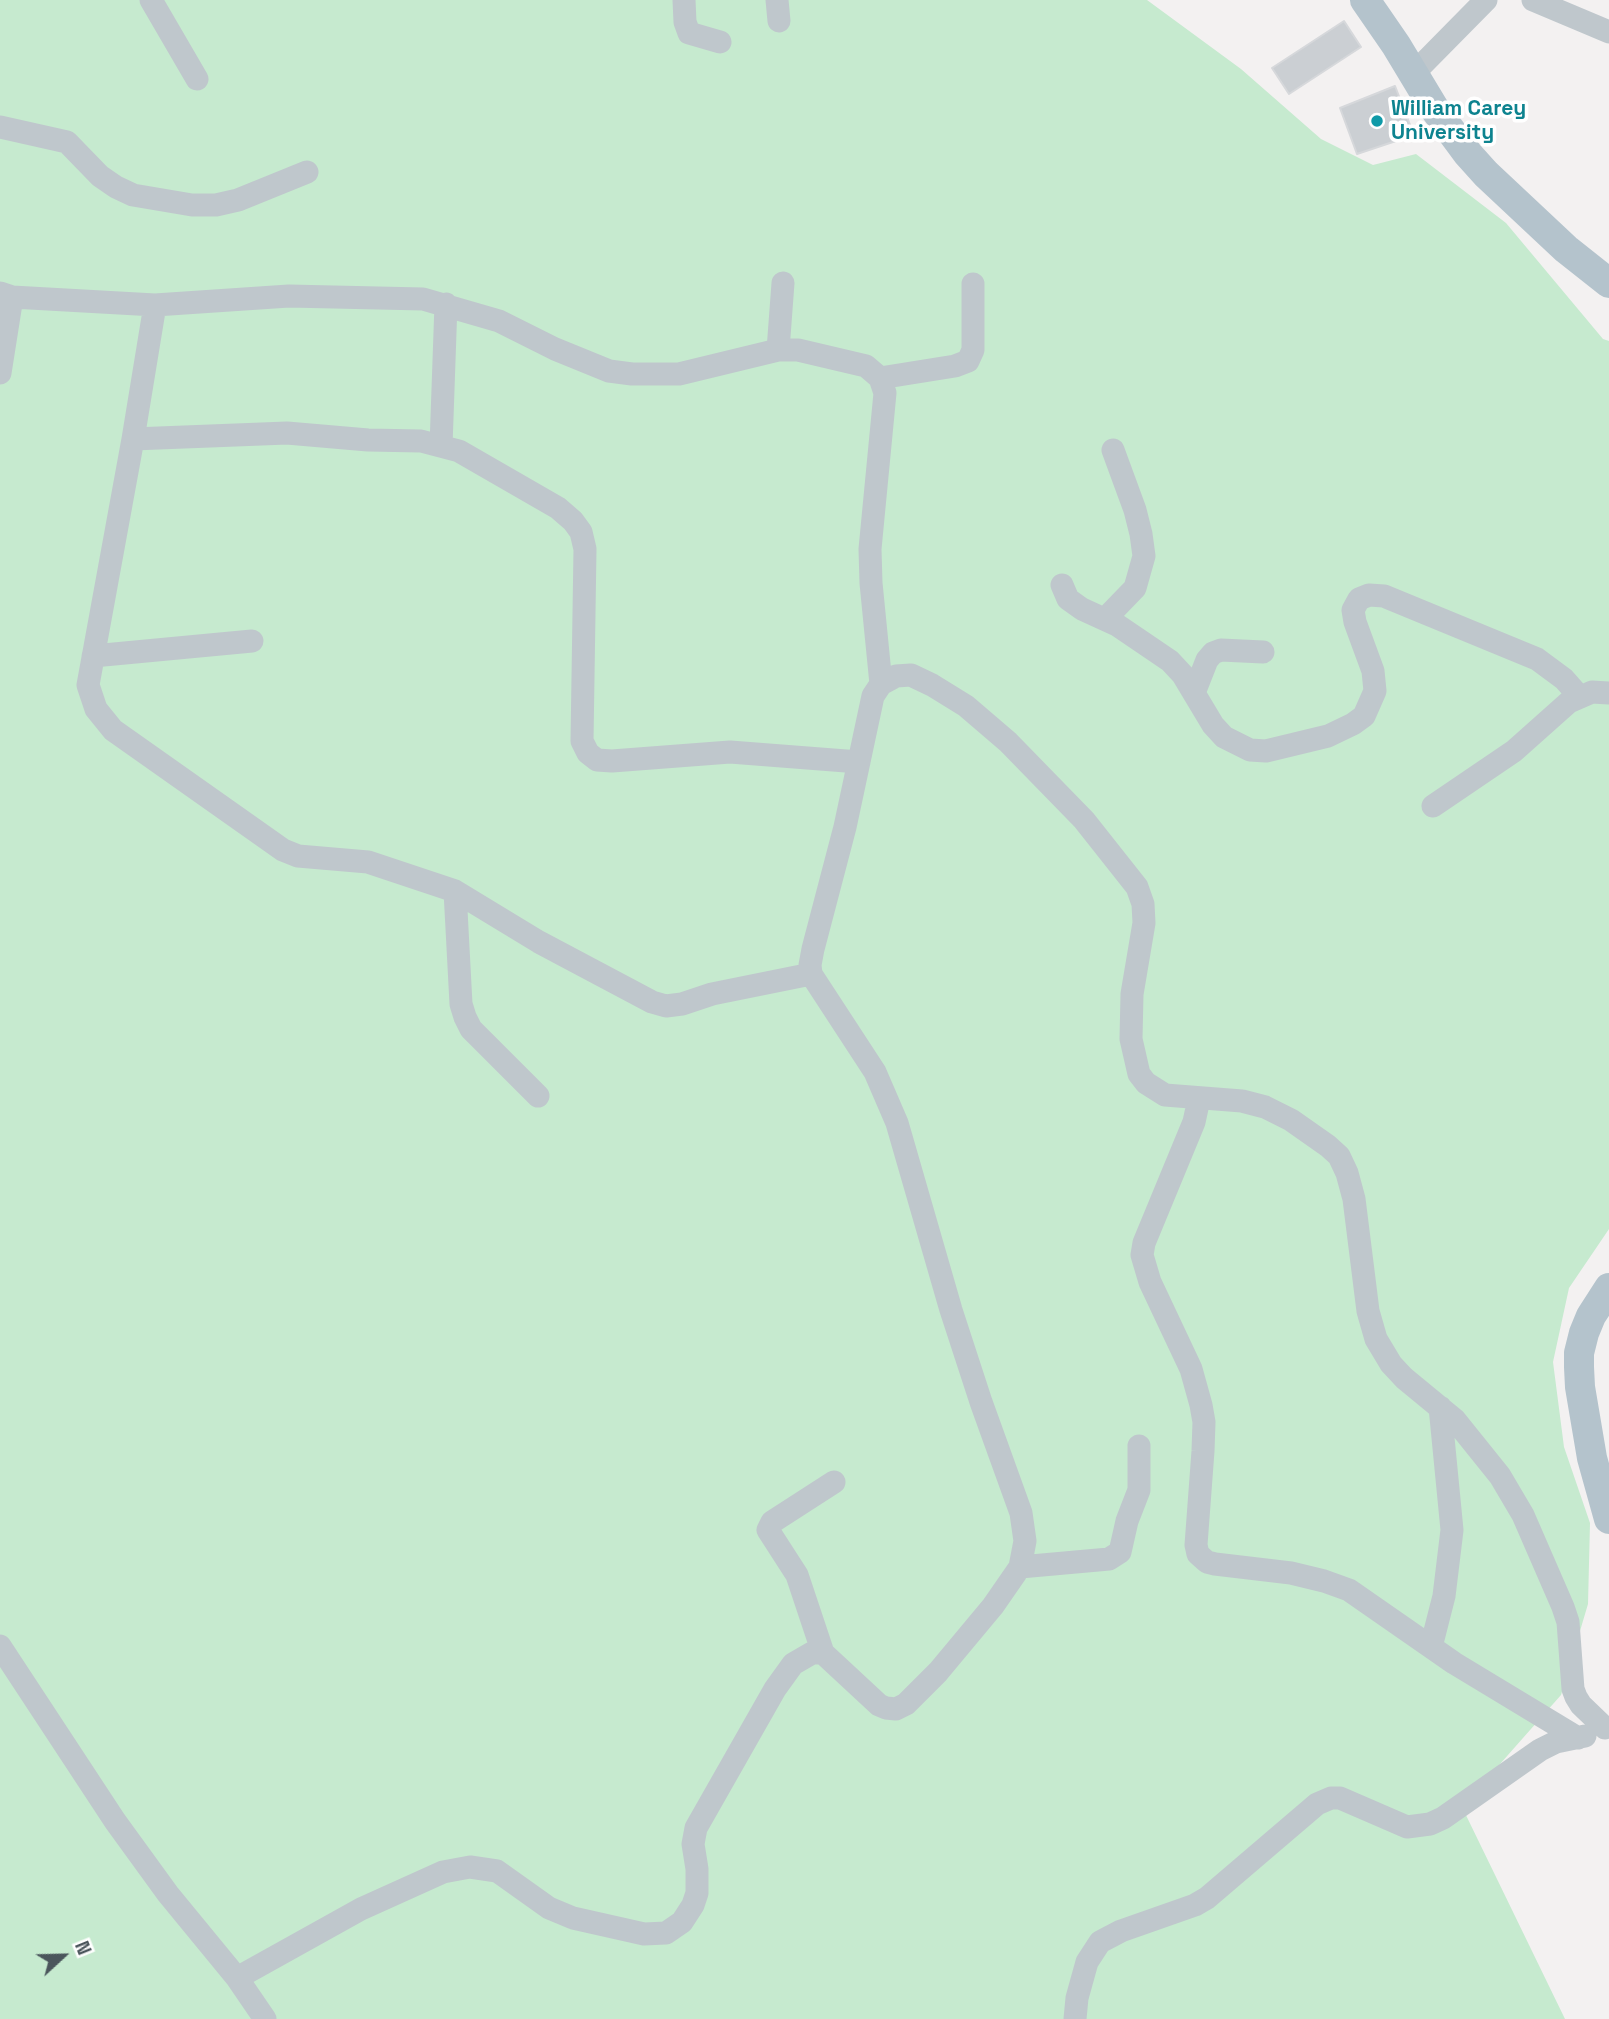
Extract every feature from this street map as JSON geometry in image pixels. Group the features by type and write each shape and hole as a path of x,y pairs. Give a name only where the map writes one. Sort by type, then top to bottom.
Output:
{"main road":[{"path":"1365,0 1453,135 1486,174 1566,249 1609,283"},
{"path":"1609,1288 1591,1316 1579,1353 1580,1387 1586,1426 1609,1519"}],"street":[{"path":"151,0 197,79"},
{"path":"684,0 685,22 689,33 720,42"},
{"path":"1413,74 1486,0"},
{"path":"1533,0 1609,32"},
{"path":"0,127 66,142 100,176 133,195 191,205 216,205 239,200 307,172"},
{"path":"778,350 783,283"},
{"path":"880,378 955,366 968,361 973,351 973,284"},
{"path":"0,373 6,295 155,305 289,296 402,297 446,304 499,321 555,349 609,371 679,374 778,350 798,350 866,366 880,378 885,393 870,549 881,684"},
{"path":"441,446 446,304"},
{"path":"155,305 88,685 96,709 113,730 283,850 312,858 368,862 454,891 551,949 652,1002 666,1006 682,1004 712,994 811,974"},
{"path":"133,439 288,433 368,440 421,441 459,451 558,508 573,520 581,532 585,549 582,741 588,753 597,760 730,752 859,762"},
{"path":"1105,619 1135,588 1144,556 1138,522 1113,450"},
{"path":"1062,585 1068,599 1117,625 1170,662 1183,676 1213,725 1224,737 1251,750 1266,751 1328,736 1364,716 1375,691 1373,671 1353,610 1359,599 1369,595 1384,596 1537,659 1579,696"},
{"path":"93,656 252,641"},
{"path":"1194,693 1207,660 1213,653 1221,650 1263,652"},
{"path":"834,1482 772,1522 768,1530 797,1575 823,1653 879,1704 896,1709 906,1704 938,1672 993,1606 1020,1567 1025,1541 1021,1513 951,1310 897,1124 875,1072 811,974 813,949 873,696 881,684 896,676 911,675 965,706 1008,742 1084,820 1137,887 1143,904 1144,923 1132,994 1131,1039 1139,1074 1154,1090 1165,1095 1242,1101 1265,1107 1291,1120 1339,1156 1354,1199 1368,1311 1376,1339 1391,1364 1419,1393 1440,1407 1473,1440 1500,1476 1545,1561 1568,1622 1573,1689 1581,1705 1607,1726 1598,1734 1556,1742 1540,1750 1473,1798 1430,1824 1407,1826 1340,1797 1317,1804 1207,1898 1195,1905 1121,1931 1100,1942 1087,1962 1077,1998 1075,2019"},
{"path":"1433,806 1514,751 1569,702 1592,691 1609,693"},
{"path":"454,891 461,1004 465,1017 471,1029 538,1096"},
{"path":"1199,1099 1194,1122 1144,1243 1142,1255 1150,1282 1191,1369 1201,1405 1204,1422 1196,1545 1198,1553 1208,1562 1215,1564 1291,1573 1349,1590 1431,1647 1578,1738"},
{"path":"1431,1647 1444,1596 1452,1530 1440,1407"},
{"path":"1020,1567 1109,1559 1120,1552 1127,1521 1139,1490 1139,1446"},
{"path":"0,1646 115,1821 168,1894 237,1978 265,2019"},
{"path":"237,1978 361,1909 443,1872 470,1867 497,1871 549,1908 573,1918 644,1934 666,1933 682,1922 693,1905 697,1882 694,1837 706,1810 787,1672 799,1658 812,1653 823,1653"}],"green space":[{"path":"0,0 1147,0 1241,69 1321,139 1373,165 1416,154 1506,223 1603,339 1609,341 1609,1229 1569,1288 1553,1362 1564,1447 1590,1523 1588,1604 1561,1695 1462,1807 1565,2019 0,2019"}],"building":[{"path":"1344,21 1361,47 1289,94 1272,68"},
{"name":"William Carey University","path":"1395,86 1414,135 1357,154 1340,108"}],"place":[{"name":"William Carey University","path":"1377,121"}]}
